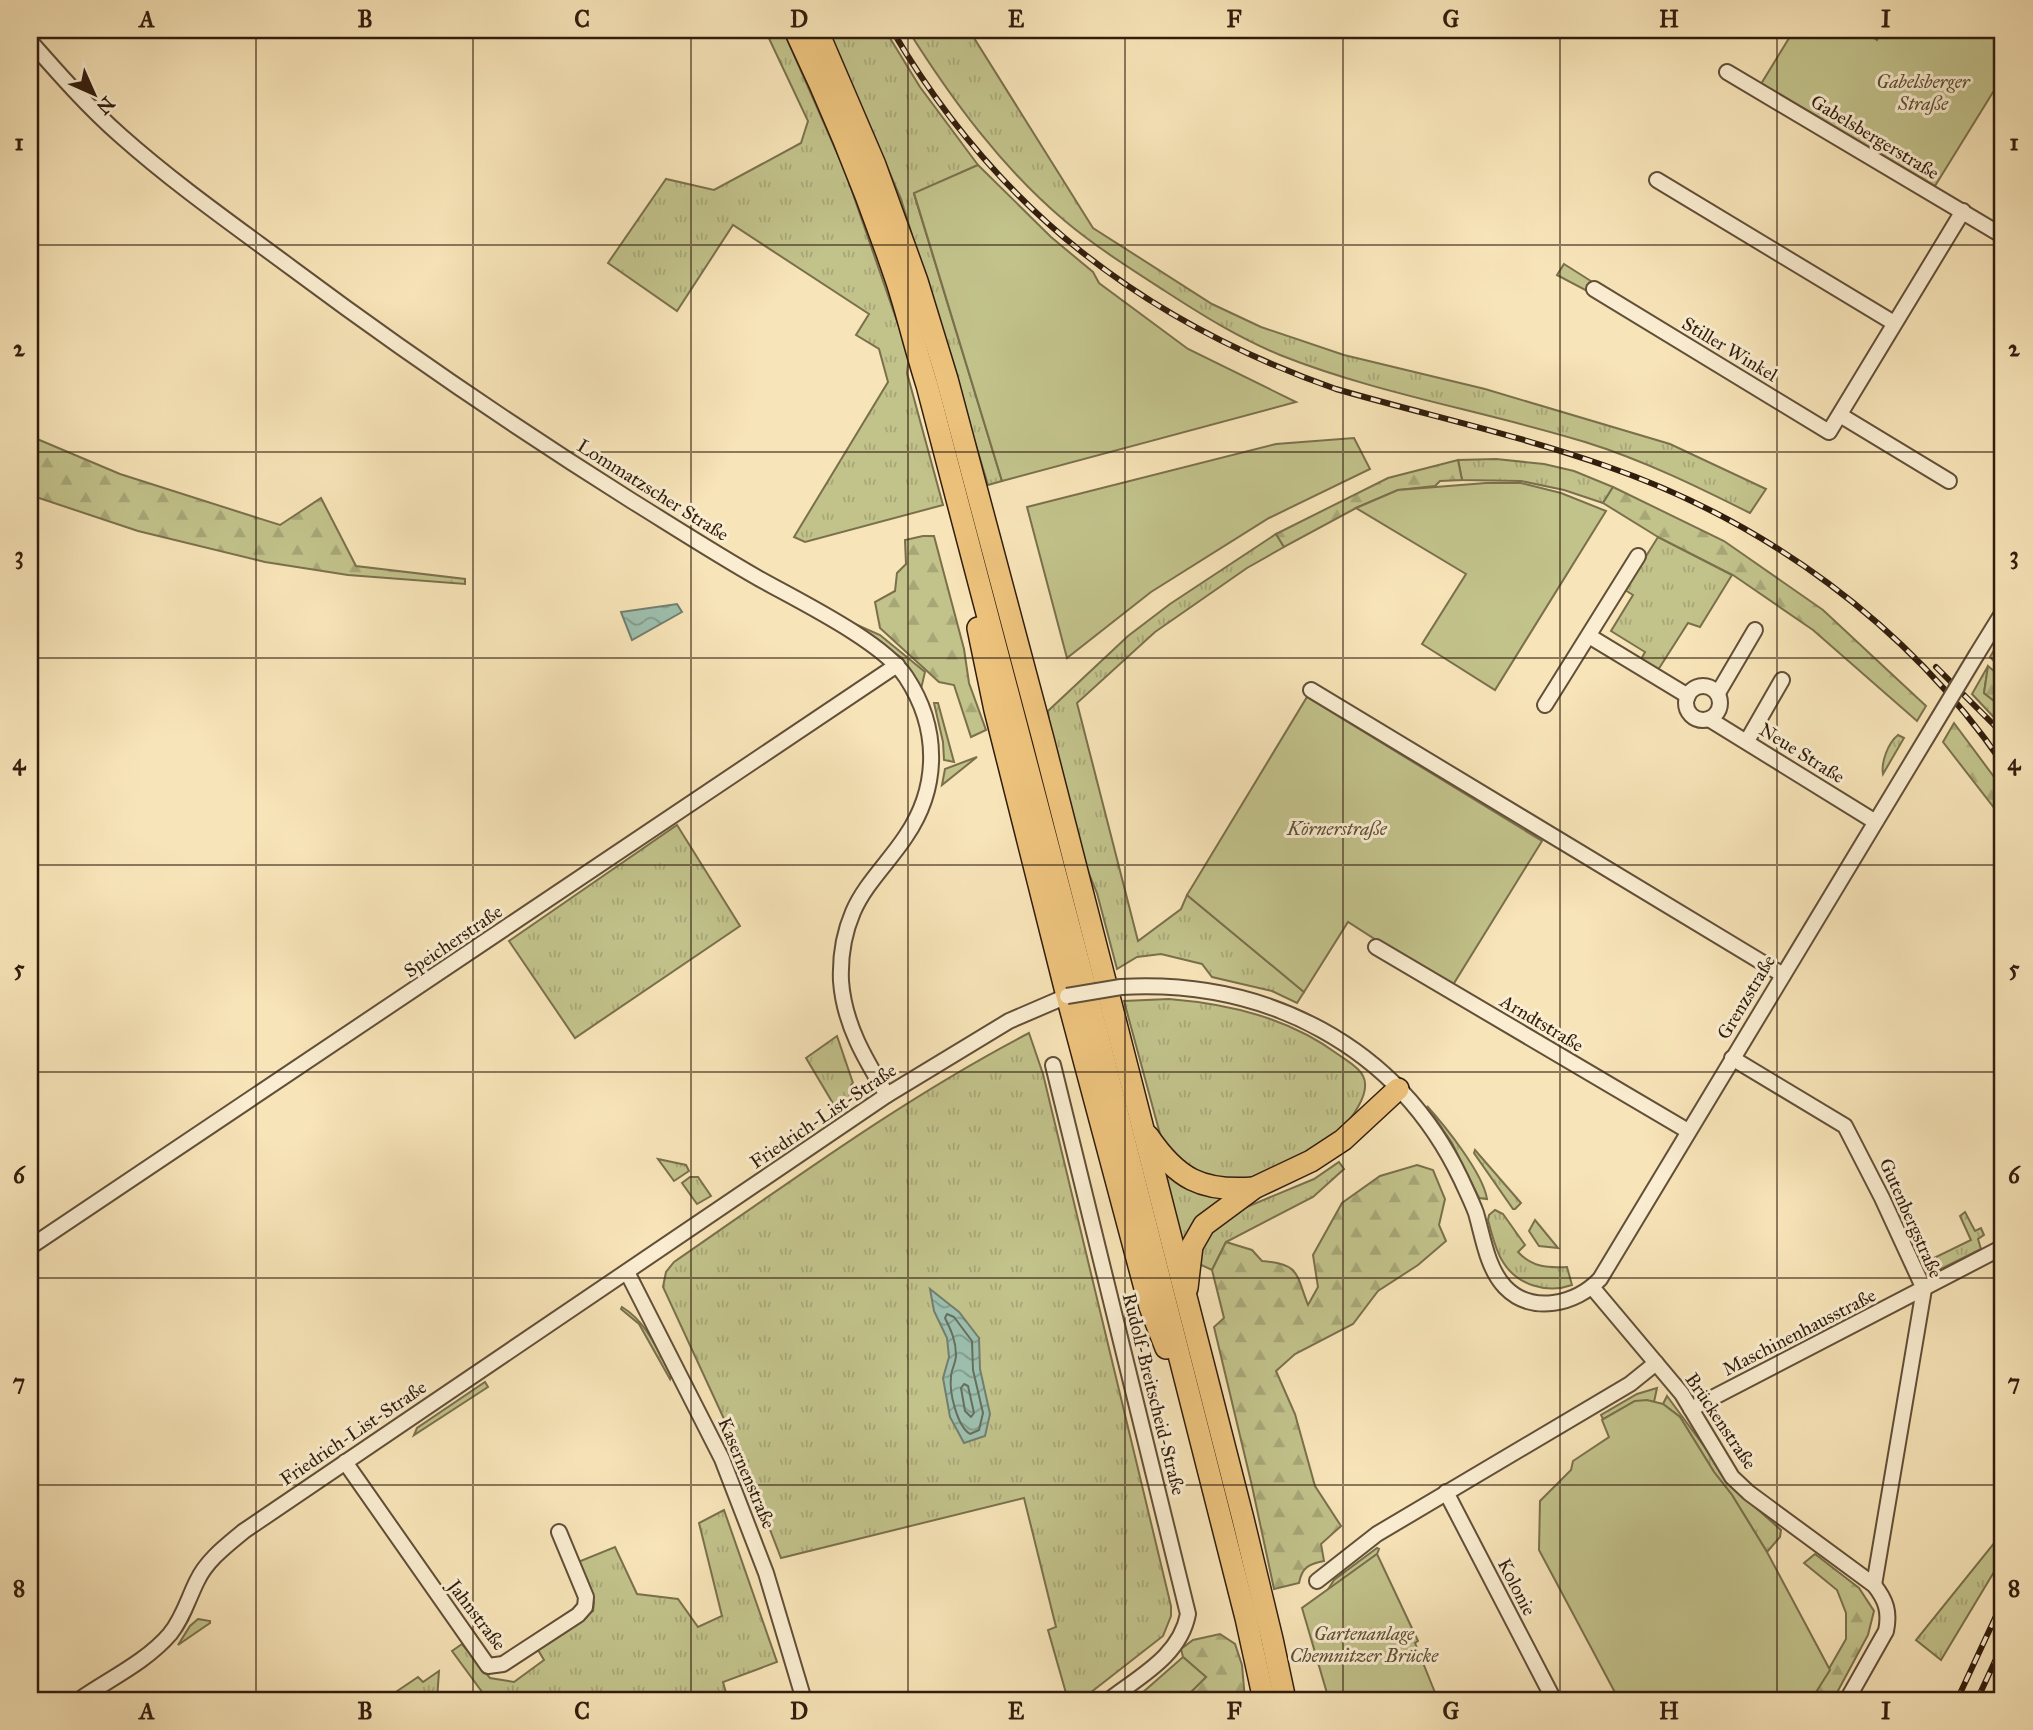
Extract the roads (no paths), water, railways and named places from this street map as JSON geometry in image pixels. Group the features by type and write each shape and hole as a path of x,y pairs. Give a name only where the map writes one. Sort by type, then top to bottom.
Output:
{"highway":[{"path":"795,30 835,118 898,285 982,591 1181,1361 1264,1700"},
{"path":"817,30 875,165 917,281 937,346 1042,739 1243,1519 1284,1700"},
{"path":"982,591 978,629 995,710 1067,996 1150,1307 1167,1350 1181,1361"},
{"path":"1186,1304 1192,1246 1204,1225 1254,1188 1311,1161 1343,1140 1398,1089"},
{"path":"1142,1127 1160,1153 1186,1178 1206,1186 1254,1188"}],"street":[{"name":"Lommatzscher Straße","path":"30,41 92,109 123,138 367,325 514,426 661,519 855,634 897,665 918,696 924,711 931,737 932,768 923,804 916,819 871,882 852,914 841,962 845,1008 853,1033 887,1095"},
{"name":"Gabelsbergerstraße","path":"1727,72 2003,236"},
{"path":"1657,180 1894,323"},
{"path":"1949,481 1840,415 1963,211"},
{"name":"Stiller Winkel","path":"1594,289 1829,432 1840,415"},
{"path":"1545,705 1638,556"},
{"name":"Grenzstraße","path":"1592,1287 1607,1267 1874,821 2003,614"},
{"path":"1717,693 1755,631"},
{"path":"1589,636 1688,696"},
{"name":"Speicherstraße","path":"30,1247 897,665"},
{"path":"1746,741 1782,681"},
{"path":"1699,686 1710,687 1717,693 1720,706 1709,719 1700,719 1690,713 1688,696 1699,686"},
{"path":"1311,690 1783,975"},
{"name":"Neue Straße","path":"1709,719 1874,821"},
{"name":"Arndtstraße","path":"1376,947 1688,1131"},
{"name":"Friedrich-List-Straße","path":"79,1700 146,1656 169,1635 179,1622 204,1569 244,1531 887,1095 1009,1021 1067,996 1149,985 1194,988 1253,1000 1337,1038 1368,1060 1398,1089 1423,1118 1448,1154 1474,1209 1496,1276 1506,1287 1531,1301 1555,1303 1573,1299 1592,1287"},
{"name":"Gutenbergstraße","path":"1732,1058 1845,1126 1924,1289 1874,1585"},
{"name":"Rudolf-Breitscheid-Straße","path":"1053,1065 1188,1614 1181,1636 1166,1657 1109,1700"},
{"name":"Maschinenhausstraße","path":"1691,1409 2003,1247"},
{"name":"Kasernenstraße","path":"627,1272 722,1459 766,1573 804,1700"},
{"name":"Brückenstraße","path":"1592,1287 1691,1409 1732,1477 1749,1493 1874,1585 1885,1599 1889,1618 1880,1644 1847,1700"},
{"path":"1317,1581 1362,1543 1630,1384 1656,1363"},
{"name":"Jahnstraße","path":"345,1462 488,1666 503,1664 578,1615 585,1607 586,1597 559,1532"},
{"name":"Kolonie","path":"1446,1492 1554,1700"}],"water":[{"path":"677,604 682,612 632,640 621,612"},
{"path":"930,1289 959,1312 979,1338 980,1369 990,1414 985,1436 964,1443 950,1417 943,1378 949,1357 947,1338 934,1311"}],"railway":[{"path":"892,30 933,94 978,152 1027,204 1080,251 1138,292 1199,329 1265,361 1336,389 1573,455 1665,489 1722,516 1776,548 1878,623 1923,667 1965,714 2003,764"},
{"path":"1936,667 2003,734"},
{"path":"1957,1700 2003,1601"},
{"path":"1977,1700 2003,1644"},
{"path":"1992,1700 2003,1685"}],"park label":[{"name":"Gabelsberger Straße","path":"1923,92"},
{"name":"Körnerstraße","path":"1337,828"},
{"name":"Gartenanlage Chemnitzer Brücke","path":"1364,1644"}]}
